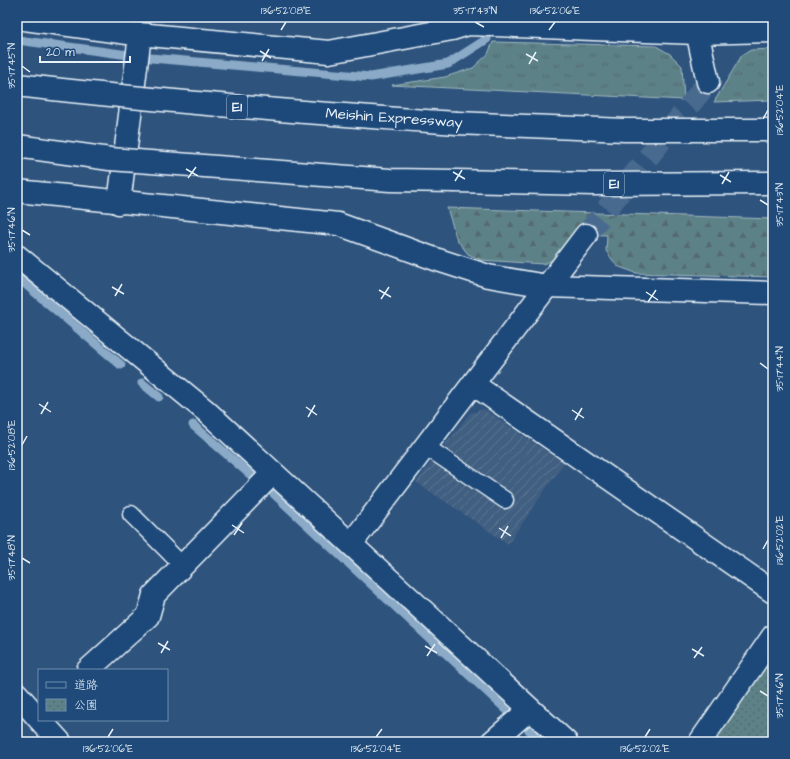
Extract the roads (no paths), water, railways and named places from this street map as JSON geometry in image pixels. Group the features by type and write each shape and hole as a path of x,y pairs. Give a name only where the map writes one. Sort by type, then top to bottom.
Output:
{"main road":[{"path":"17,18 132,39 329,52 452,29 473,20 695,25 773,31"},
{"path":"695,25 708,82"},
{"path":"120,203 132,39"},
{"name":"Meishin Expressway","path":"17,85 112,96 273,110 457,122 625,130 773,130"},
{"name":"E1","path":"17,146 110,159 390,180 594,184 773,182"},
{"path":"17,191 120,203 338,224 488,276 547,286 772,295"},
{"path":"350,544 586,235"},
{"path":"17,256 206,411 566,742"},
{"path":"473,384 773,592"},
{"path":"89,669 148,616 154,595 273,473"},
{"path":"700,742 773,636"},
{"path":"17,694 38,717"},
{"path":"492,742 530,708"},
{"path":"42,721 60,742"}],"lane":[{"path":"425,446 505,500"},
{"path":"131,514 183,566"}],"waterway":[{"path":"17,40 151,58 371,77 448,64 487,39"},
{"path":"17,277 121,365"},
{"path":"142,383 159,397"},
{"path":"193,425 259,482"},
{"path":"273,493 509,712"},
{"path":"528,729 543,742"}],"tunnel":[{"path":"586,235 708,82"}]}
